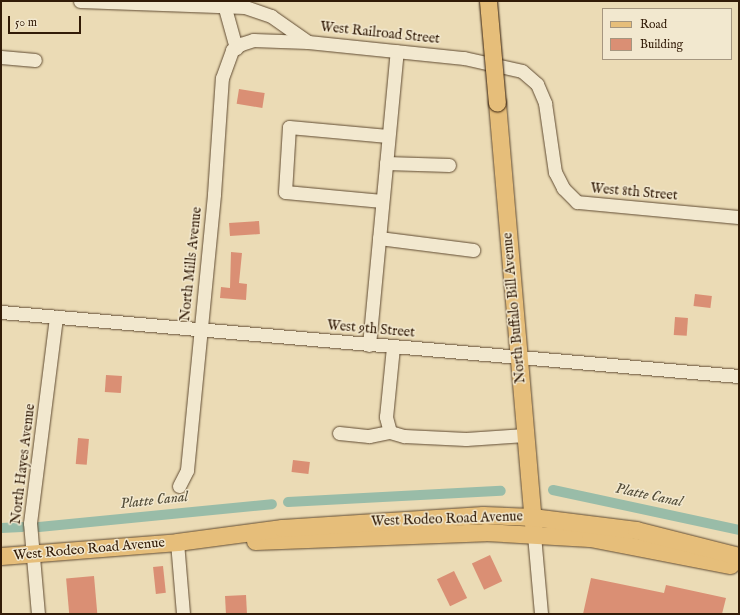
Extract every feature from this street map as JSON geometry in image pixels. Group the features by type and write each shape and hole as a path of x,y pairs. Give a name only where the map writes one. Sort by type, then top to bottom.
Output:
{"main road":[{"name":"North Buffalo Bill Avenue","path":"488,1 534,535"},
{"name":"West Rodeo Road Avenue","path":"1,556 177,542 282,528 446,517 532,517 636,530 739,556"},
{"name":"West Rodeo Road Avenue","path":"177,542 283,540 428,532 534,535 590,538 739,566"}],"street":[{"path":"80,1 224,4 245,7 271,16 308,42"},
{"path":"224,4 230,33 236,48"},
{"name":"West Railroad Street","path":"236,48 253,40 308,42 464,58 522,71"},
{"name":"North Mills Avenue","path":"179,486 187,470 222,78 226,62 236,48"},
{"path":"369,345 397,51"},
{"path":"1,57 35,60"},
{"name":"West 8th Street","path":"522,71 537,84 545,103 555,172 563,188 577,202 739,217"},
{"path":"382,201 285,192 289,127 388,136"},
{"path":"386,163 449,165"},
{"path":"379,238 473,250"},
{"name":"West 9th Street","path":"1,312 739,376"},
{"name":"North Hayes Avenue","path":"38,614 30,523 56,317"},
{"path":"390,432 386,417 393,347"},
{"path":"339,433 369,436 390,432 404,436 466,439 525,435"},
{"name":"North Buffalo Bill Avenue","path":"534,535 541,614"},
{"path":"177,542 183,614"}],"building":[{"path":"239,89 265,93 262,108 237,104"},
{"path":"259,221 260,234 230,236 229,223"},
{"path":"231,252 242,253 239,283 247,284 246,300 220,298 221,287 230,288"},
{"path":"695,294 712,296 710,308 694,306"},
{"path":"675,317 688,318 687,336 674,335"},
{"path":"106,375 122,376 121,393 105,392"},
{"path":"78,438 89,439 87,465 76,464"},
{"path":"293,460 310,462 308,474 292,472"},
{"path":"490,555 502,581 484,590 472,563"},
{"path":"163,566 166,593 156,594 153,567"},
{"path":"454,571 467,598 450,606 437,579"},
{"path":"94,576 97,614 69,614 66,578"},
{"path":"591,578 664,593 666,585 726,598 722,614 583,614"},
{"path":"246,595 247,614 226,614 225,596"}],"waterway":[{"name":"Platte Canal","path":"553,490 739,530"},
{"name":"Platte Canal","path":"288,502 501,491"},
{"name":"Platte Canal","path":"39,527 272,504"},
{"path":"1,528 22,527"}]}
